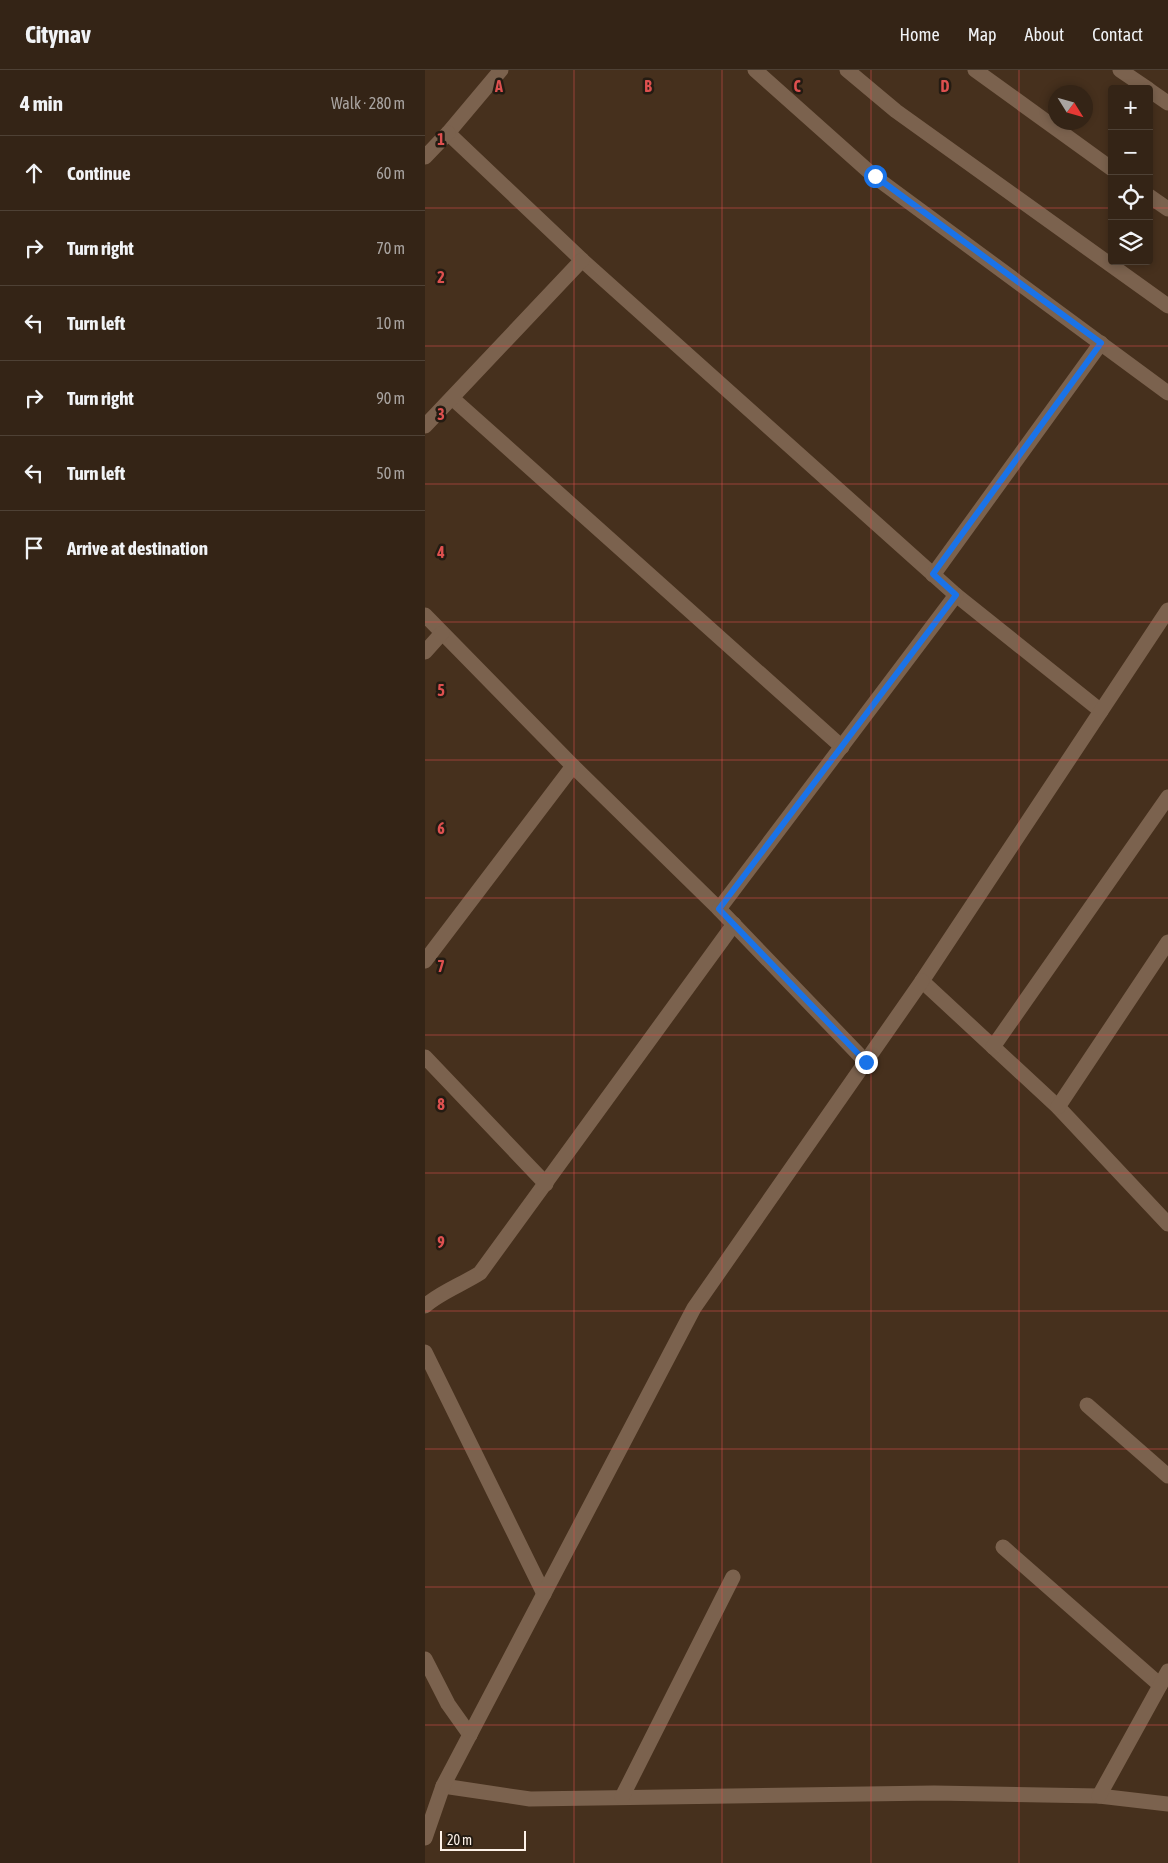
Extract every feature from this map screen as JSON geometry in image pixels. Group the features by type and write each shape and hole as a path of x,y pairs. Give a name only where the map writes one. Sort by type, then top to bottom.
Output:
{"street":[{"path":"425,157 448,133 501,70"},
{"path":"755,70 875,176 1168,393"},
{"path":"847,70 896,112 1168,306"},
{"path":"975,70 1108,166"},
{"path":"1120,70 1142,85"},
{"path":"1153,92 1168,103"},
{"path":"448,133 582,260 956,595 1101,711"},
{"path":"1153,199 1168,209"},
{"path":"425,426 582,260"},
{"path":"933,574 1101,343"},
{"path":"452,398 842,747"},
{"path":"719,909 956,595"},
{"path":"425,1838 443,1786 694,1308 866,1062 1168,610"},
{"path":"425,615 573,766 734,924 866,1062"},
{"path":"425,652 442,633"},
{"path":"425,961 573,766"},
{"path":"993,1047 1168,796"},
{"path":"425,1306 431,1300 464,1284 481,1273 734,924"},
{"path":"1058,1108 1168,942"},
{"path":"921,981 1058,1108 1168,1224"},
{"path":"425,1057 546,1184"},
{"path":"425,1352 544,1594"},
{"path":"1087,1405 1168,1476"},
{"path":"1003,1547 1160,1685"},
{"path":"622,1798 733,1577"},
{"path":"425,1659 448,1704 470,1734"},
{"path":"1099,1796 1168,1671"},
{"path":"443,1786 530,1799 934,1792 1099,1796 1168,1804"}],"route":[{"path":"866,1062 719,909 956,595 933,574 1101,343 875,176"}]}
